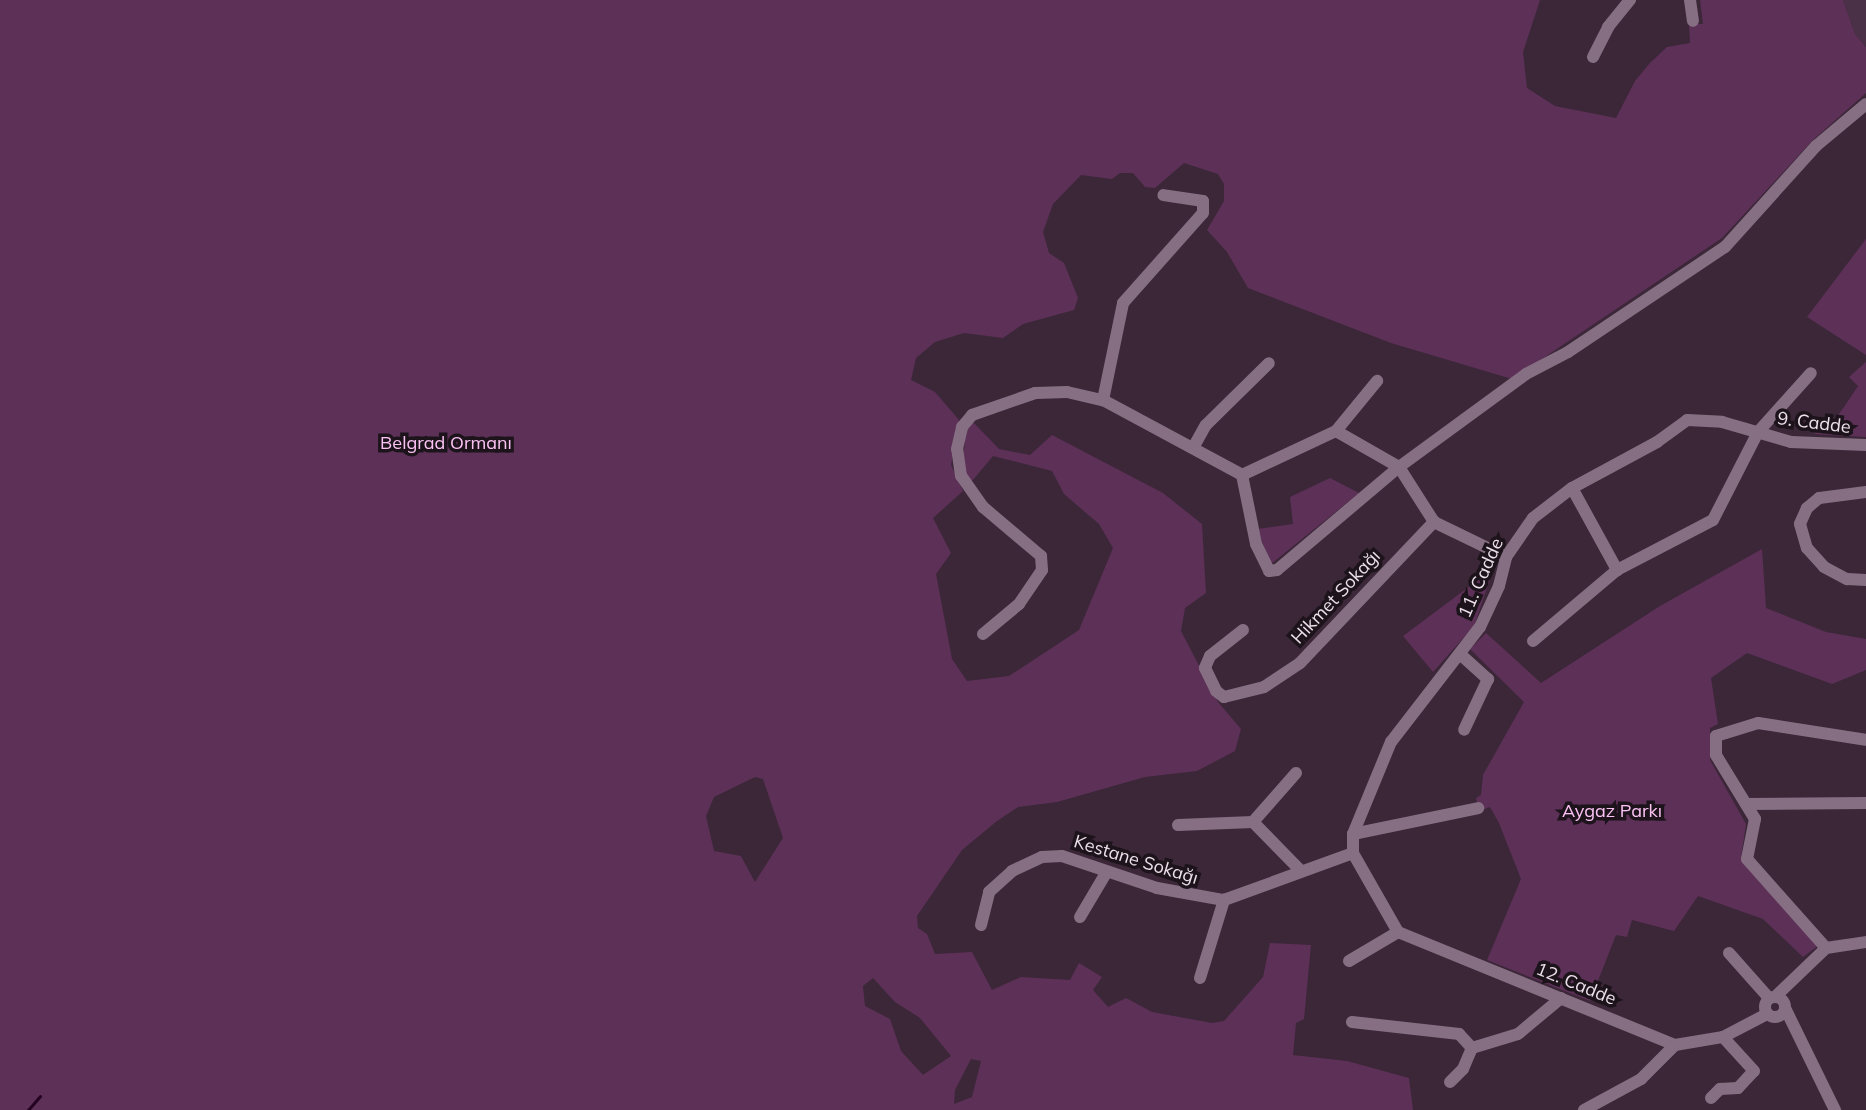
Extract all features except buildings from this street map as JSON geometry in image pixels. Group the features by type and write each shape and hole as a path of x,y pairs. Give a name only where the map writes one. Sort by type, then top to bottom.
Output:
{"street":[{"path":"1593,57 1608,27 1630,0"},
{"path":"1690,0 1693,21"},
{"path":"983,634 1018,604 1042,570 1041,556 983,507 961,476 957,449 962,427 972,415 1035,393 1067,392 1102,400 1242,475 1256,544 1269,571 1277,570 1399,467 1526,374 1568,352 1726,247 1816,146 1866,104"},
{"path":"1102,400 1123,303 1203,213 1203,201 1163,195"},
{"path":"1193,448 1206,425 1269,363"},
{"path":"1533,642 1617,570 1713,520 1758,432 1811,373"},
{"path":"1242,475 1336,431 1377,381"},
{"name":"11. Cadde","path":"1353,834 1391,742 1479,627 1499,586 1506,557 1533,518 1572,488 1657,442 1687,420 1722,422 1758,432"},
{"path":"1336,431 1399,467 1434,522 1506,557"},
{"name":"9. Cadde","path":"1758,432 1791,442 1866,445"},
{"path":"1572,488 1617,570"},
{"path":"1866,492 1819,498 1807,508 1800,524 1807,548 1824,567 1847,579 1866,580"},
{"name":"Hikmet Sokağı","path":"1243,630 1210,656 1205,668 1216,691 1224,697 1264,687 1300,663 1434,522"},
{"path":"1460,654 1488,679 1464,730"},
{"path":"1826,948 1748,859 1755,819 1716,755 1716,736 1758,723 1866,740"},
{"path":"1178,825 1254,822 1296,772"},
{"path":"1746,804 1866,803"},
{"path":"1349,961 1398,932 1353,853 1353,834 1478,808"},
{"path":"1254,822 1300,870"},
{"path":"1200,978 1224,900 1300,870 1353,853"},
{"name":"Kestane Sokağı","path":"981,925 989,892 1025,864 1062,856 1106,873 1169,891 1224,900"},
{"path":"1080,918 1106,873"},
{"name":"12. Cadde","path":"1398,932 1675,1045"},
{"path":"1584,1110 1641,1079 1675,1045 1723,1037 1774,1006 1797,977 1826,948 1866,942"},
{"path":"1729,953 1792,1029 1835,1110"},
{"path":"1450,1082 1463,1069 1472,1048 1518,1034 1562,998"},
{"path":"1352,1022 1459,1034 1472,1048"},
{"path":"1711,1098 1720,1089 1738,1088 1754,1071 1723,1037"}],"shaded area":[{"path":"1843,0 1866,0 1866,47 1855,34"}],"green space":[{"name":"Belgrad Ormanı","path":"0,0 1540,0 1523,52 1527,88 1555,106 1616,118 1635,81 1649,64 1667,47 1690,43 1689,24 1703,24 1700,0 1843,0 1855,34 1866,47 1866,93 1813,140 1722,238 1512,379 1391,343 1248,288 1227,252 1207,230 1224,201 1224,184 1218,174 1184,163 1155,188 1145,187 1133,173 1120,173 1112,179 1081,175 1053,204 1043,232 1049,253 1064,263 1078,298 1074,310 1023,324 1003,338 964,333 935,342 916,358 911,380 935,392 959,420 951,465 963,491 933,518 951,553 936,574 952,659 967,681 1009,676 1079,630 1113,548 1099,524 1064,494 1052,471 993,456 972,481 964,473 963,461 966,429 973,422 999,449 1030,455 1052,435 1163,493 1202,524 1206,593 1185,608 1181,631 1218,702 1241,729 1235,751 1197,771 1145,777 1057,802 1018,807 997,821 962,850 917,916 918,928 927,934 935,954 972,952 992,990 1021,977 1070,980 1079,963 1102,977 1093,990 1108,1007 1126,998 1152,1012 1212,1023 1224,1021 1263,977 1270,943 1311,945 1304,1019 1296,1023 1293,1055 1347,1061 1409,1078 1413,1110 0,1110","holes":["755,777 763,779 783,838 755,882 741,856 714,851 706,816 714,797","873,978 895,1002 920,1018 951,1056 923,1075 901,1051 890,1019 865,1006 863,986","971,1059 981,1061 972,1097 954,1104 955,1090"]},
{"path":"1866,239 1866,355 1807,317"},
{"path":"1866,362 1866,437 1813,434 1829,427 1844,407 1858,386 1849,377"},
{"path":"1330,478 1359,493 1271,564 1257,529 1293,524 1290,497"},
{"name":"Aygaz Parkı","path":"1762,549 1766,608 1826,632 1866,639 1866,670 1832,684 1747,653 1711,678 1718,724 1710,728 1710,760 1746,824 1741,858 1819,945 1803,957 1763,919 1698,896 1674,931 1632,920 1627,937 1616,935 1590,1001 1487,960 1521,879 1499,823 1490,807 1480,811 1476,798 1481,795 1483,775 1524,702 1470,649 1486,633 1541,683 1660,606"},
{"path":"1494,568 1474,626 1433,672 1403,636"}],"waterway":[{"path":"28,1110 40,1096"}]}
